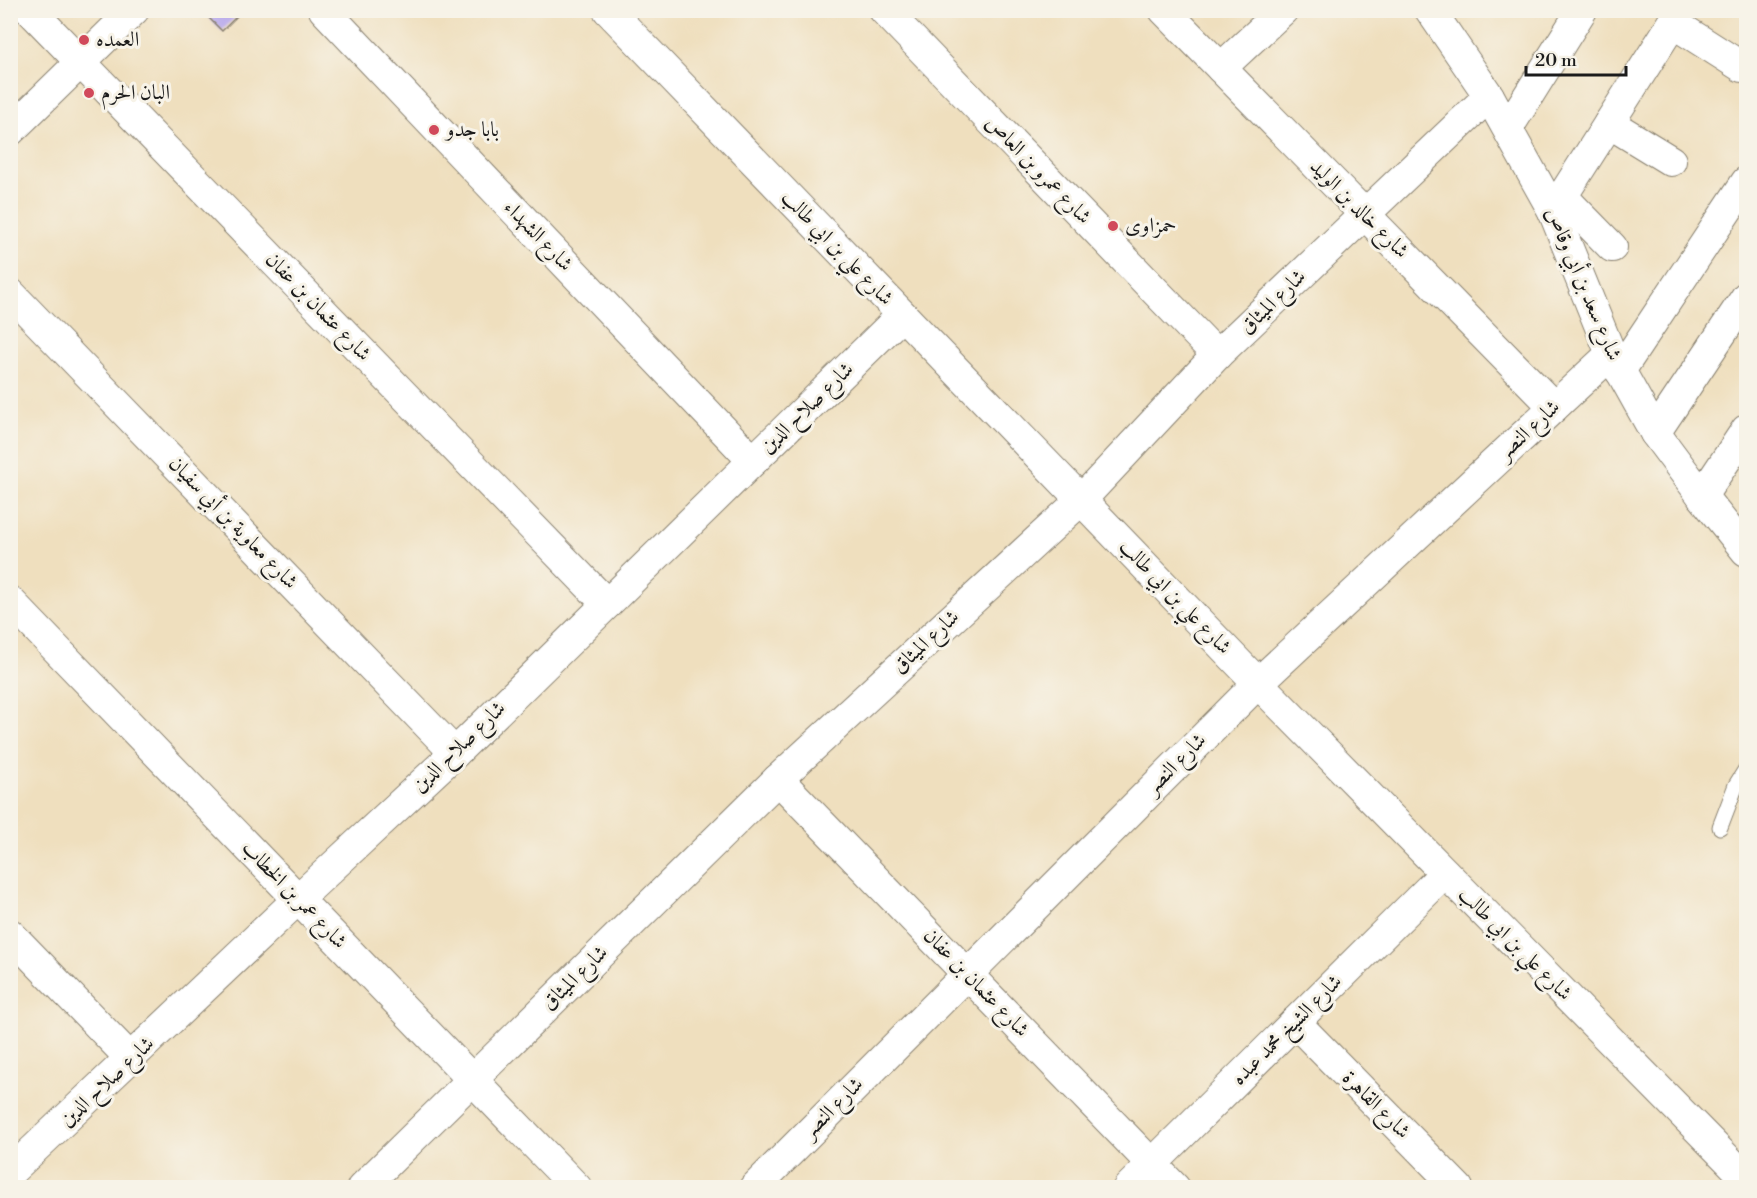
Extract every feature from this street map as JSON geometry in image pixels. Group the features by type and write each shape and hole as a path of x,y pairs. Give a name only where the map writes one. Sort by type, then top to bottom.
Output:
{"street":[{"name":"شارع عثمان بن عفان","path":"30,10 607,604"},
{"path":"10,131 134,10"},
{"name":"شارع الشهداء","path":"324,10 753,461"},
{"name":"شارع علي بن ابي طالب","path":"608,10 1258,683 1746,1178"},
{"name":"شارع عمرو بن العاص","path":"884,10 1217,355"},
{"name":"شارع خالد بن الوليد","path":"1164,10 1554,407"},
{"path":"1221,68 1283,10"},
{"path":"1508,128 1582,10"},
{"name":"شارع سعد بن أبي وقاص","path":"1440,15 1508,128 1558,204 1615,362 1654,433 1746,551"},
{"path":"1612,247 1558,204 1677,17 1742,67"},
{"name":"شارع الميثاق","path":"362,1188 778,779 1081,500 1217,355 1489,96"},
{"path":"1610,123 1671,161"},
{"name":"شارع النصر","path":"754,1188 1258,683 1554,407 1615,362 1746,182"},
{"name":"شارع معاوية بن أبي سفيان","path":"10,293 455,753"},
{"path":"1654,433 1746,297"},
{"name":"شارع صلاح الدين","path":"10,1172 455,753 902,315"},
{"path":"1702,496 1746,430"},
{"name":"شارع عمر بن الخطاب","path":"10,601 577,1188"},
{"name":"شارع عثمان بن عفان","path":"778,779 1175,1188"},
{"name":"شارع الشيخ محمد عبده","path":"1128,1188 1445,873"},
{"path":"10,934 131,1059"},
{"name":"شارع القاهرة","path":"1295,1022 1458,1188"}],"lane":[{"path":"1720,827 1736,785 1746,769"}],"building":[{"path":"201,10 243,10 222,31"}],"place":[{"name":"العمده","path":"84,40"},
{"name":"البان الحرم","path":"89,93"},
{"name":"بابا جدو","path":"434,130"},
{"name":"حمزاوى","path":"1113,226"}]}
